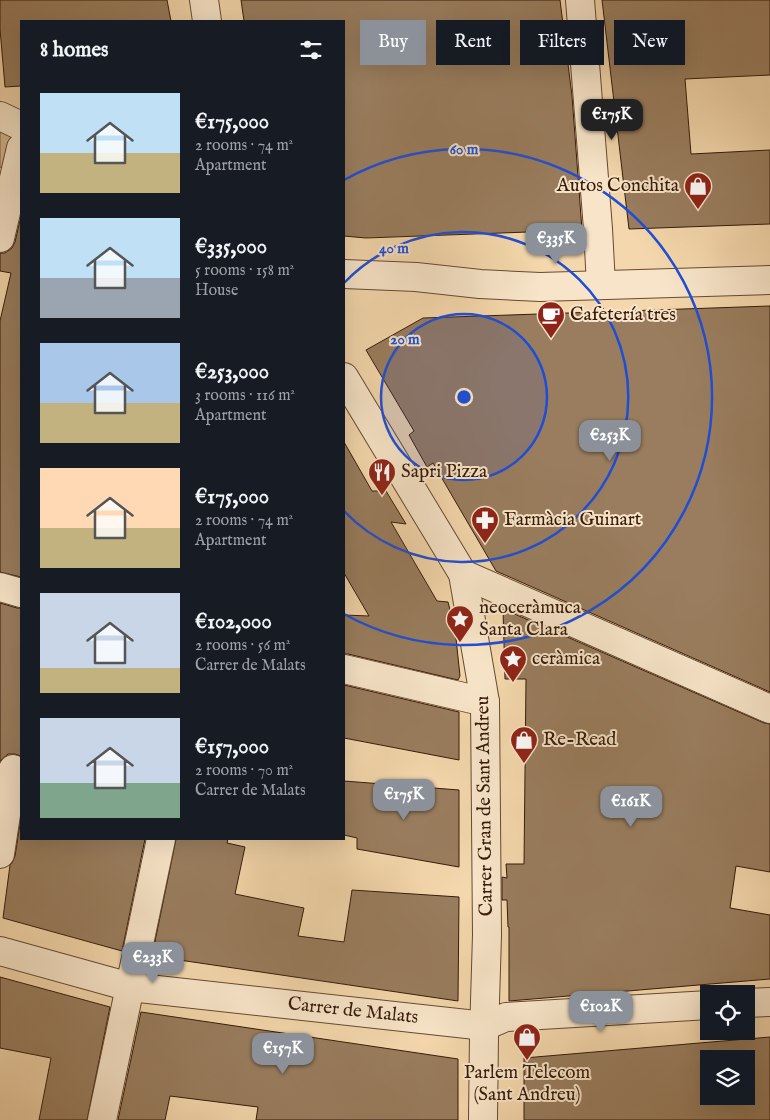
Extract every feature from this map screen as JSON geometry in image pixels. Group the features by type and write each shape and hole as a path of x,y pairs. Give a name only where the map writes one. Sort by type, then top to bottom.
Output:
{"street":[{"path":"204,0 207,20"},
{"path":"580,0 601,285"},
{"path":"0,116 20,126"},
{"path":"0,238 20,152"},
{"path":"345,274 416,277 480,284 540,287 770,280"},
{"name":"Carrer Gran de Sant Andreu","path":"345,379 463,574 485,702 487,935 483,1120"},
{"path":"463,574 770,709"},
{"path":"0,588 20,592"},
{"path":"345,669 485,702"},
{"path":"0,854 12,768"},
{"path":"102,1120 161,840"},
{"name":"Carrer de Malats","path":"0,952 130,987 485,1026 506,1017 700,1006"},
{"path":"755,1003 770,1002"}],"shaded area":[{"path":"0,131 13,137 5,171 0,167"}],"building":[{"path":"0,0 167,0 171,20 20,20 20,86 5,87 0,29"},
{"path":"241,0 560,0 562,20 520,20 520,65 568,65 582,230 366,238 345,236 345,20 244,20"},
{"path":"602,0 770,0 770,75 685,79 691,154 770,150 770,224 629,229"},
{"path":"20,220 20,577 0,572 0,321 11,273 0,271 0,253 5,253 12,248"},
{"path":"770,306 770,692 496,571 433,463 427,467 409,435 414,431 366,350 423,318"},
{"path":"345,444 372,491 386,491 406,524 391,522 437,601 448,602 455,629 460,676 458,680 345,654 345,615 369,616 345,575"},
{"path":"0,603 20,608 20,756 8,754 0,761"},
{"path":"503,609 770,724 770,872 736,866 730,908 770,915 770,979 509,1001 509,927 507,900 502,900 502,877 507,878 506,864 524,864 526,679 505,679"},
{"path":"345,685 459,712 459,760 345,738"},
{"path":"345,781 459,790 459,867 357,849 357,838 345,835"},
{"path":"20,824 20,840 145,840 122,951 3,918 10,865 15,856"},
{"path":"176,840 228,840 227,843 245,847 235,894 304,908 298,936 344,942 352,890 459,897 458,1001 152,956"},
{"path":"0,977 110,1007 87,1120 39,1120 51,1058 0,1048"},
{"path":"141,1012 458,1059 458,1120 256,1120 258,1107 170,1096 165,1120 118,1120"},
{"path":"770,1037 770,1120 524,1120 524,1058 735,1040 755,1040 755,1038"}],"place":[{"name":"Autos Conchita","path":"698,210"},
{"name":"Cafetería tres","path":"551,339"},
{"name":"Sapri Pizza","path":"382,496"},
{"name":"Farmàcia Guinart","path":"485,544"},
{"name":"neoceràmuca Santa Clara","path":"460,643"},
{"name":"ceràmica","path":"513,683"},
{"name":"Re-Read","path":"524,764"},
{"name":"Parlem Telecom (Sant Andreu)","path":"527,1061"}]}
